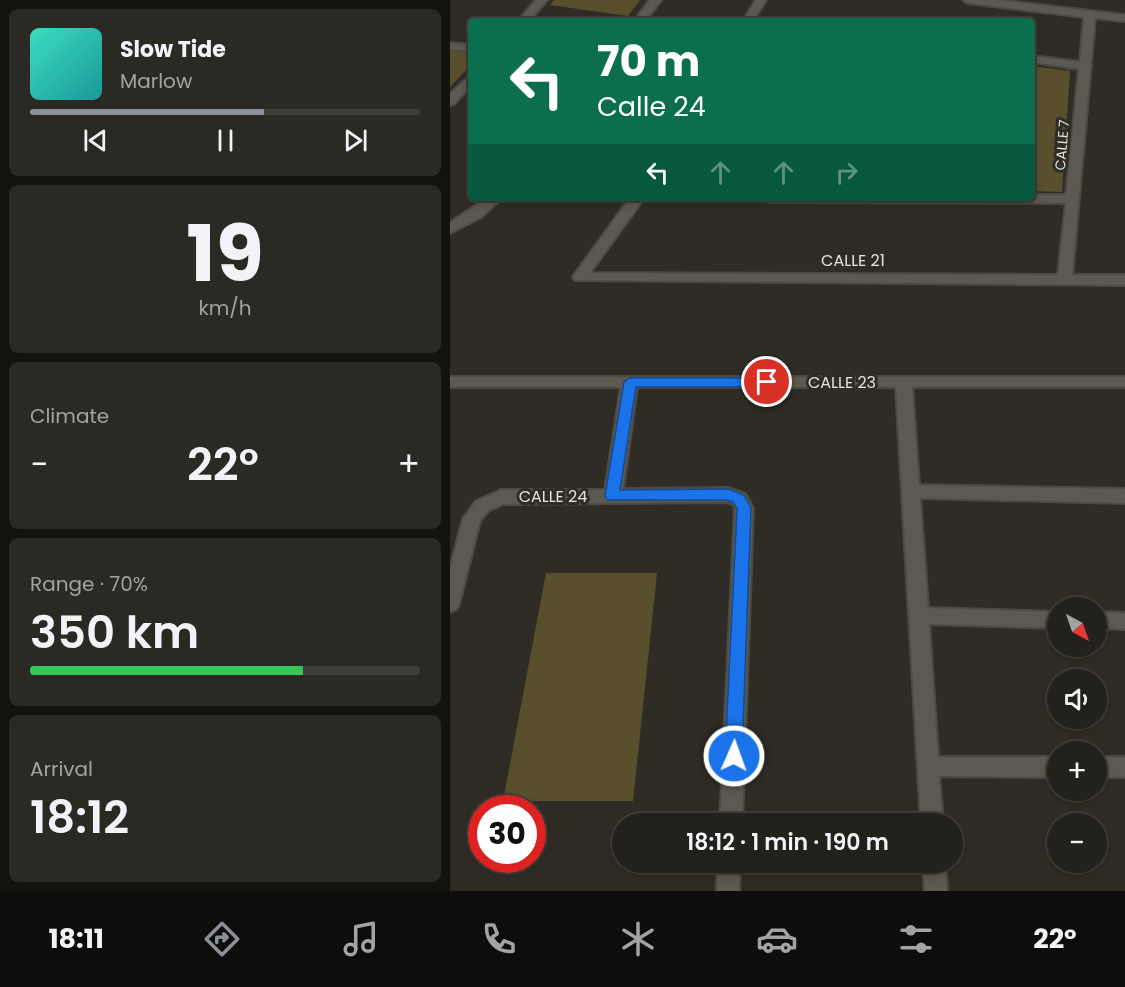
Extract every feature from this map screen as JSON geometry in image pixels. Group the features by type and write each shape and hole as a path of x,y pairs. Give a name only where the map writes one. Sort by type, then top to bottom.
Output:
{"street":[{"path":"526,18 542,0"},
{"path":"641,18 656,0"},
{"path":"750,18 761,0"},
{"path":"968,0 1125,18"},
{"name":"CALLE 7","path":"1065,279 1090,14"},
{"path":"450,46 468,48"},
{"path":"1035,60 1084,66"},
{"path":"450,100 468,81"},
{"path":"1035,199 1072,199"},
{"path":"450,230 491,201"},
{"name":"CALLE 21","path":"635,201 580,277 1125,280"},
{"name":"CALLE 23","path":"450,382 1125,382"},
{"path":"612,496 630,382"},
{"path":"904,382 931,813"},
{"path":"911,491 1125,496"},
{"name":"CALLE 24","path":"450,604 472,519 482,506 501,497 728,495 739,499 744,508 731,813"},
{"path":"919,616 1047,620"},
{"path":"1107,621 1125,621"},
{"path":"928,766 1047,767"},
{"path":"1107,767 1125,767"},
{"path":"728,891 729,873"},
{"path":"935,873 936,891"}],"shaded area":[{"path":"554,0 640,0 628,16 550,5"},
{"path":"450,50 468,52 468,68 450,87"},
{"path":"1035,66 1070,71 1062,192 1035,191"},
{"path":"546,573 657,573 633,801 546,801 546,795 504,795"}],"route":[{"path":"734,756 744,508 739,499 728,495 612,496 630,382 767,382"}]}
